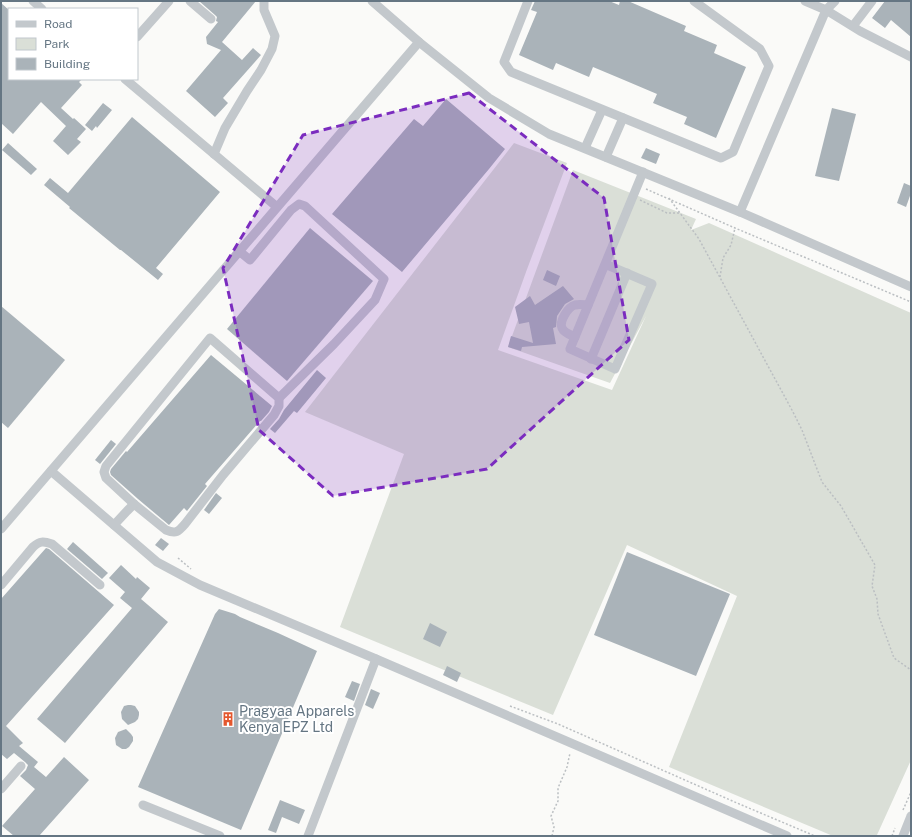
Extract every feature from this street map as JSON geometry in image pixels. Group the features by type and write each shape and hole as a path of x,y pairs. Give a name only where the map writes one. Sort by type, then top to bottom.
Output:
{"street":[{"path":"32,1 41,8"},
{"path":"138,36 169,1"},
{"path":"190,1 211,19"},
{"path":"214,154 225,128 261,70 272,49 275,36 264,10 264,1"},
{"path":"372,1 419,42 489,98 549,134 740,212 911,287"},
{"path":"528,1 504,62 511,72 721,158 733,152 768,66 760,49 694,1"},
{"path":"805,1 826,10 852,26 911,56"},
{"path":"740,212 826,10 835,1"},
{"path":"852,26 872,1"},
{"path":"1,529 419,42"},
{"path":"126,80 277,207"},
{"path":"585,148 602,110"},
{"path":"606,157 623,118"},
{"path":"605,264 652,284 615,369 570,350 605,264 638,186 643,172"},
{"path":"239,251 250,260 291,210 299,204 305,206 384,279 375,300 334,344 279,398 279,406 274,415 223,475 178,532 172,533 166,530 134,504 106,478 104,472 106,466 210,338 279,398"},
{"path":"591,359 627,273"},
{"path":"575,337 564,331 562,328 561,326 564,317 568,310 574,305 588,305"},
{"path":"51,471 157,562 181,575 787,836"},
{"path":"114,525 134,504"},
{"path":"1,585 33,547 38,543 45,542 52,544 100,584"},
{"path":"308,836 376,659"},
{"path":"1,789 21,766"},
{"path":"143,805 220,836"},
{"path":"903,836 911,816"}],"path":[{"path":"638,186 911,302"},
{"path":"633,197 667,213 680,213"},
{"path":"670,199 698,239 802,430 822,482 841,506 875,565 872,586 877,599 878,614 894,658 911,670"},
{"path":"720,278 723,258 732,245 735,228"},
{"path":"552,836 554,826 552,816 558,801 558,788 567,767 572,743"}],"highlighted area":[{"path":"469,93 604,198 629,340 487,469 333,496 259,430 223,268 303,135"}],"green space":[{"path":"514,143 567,163 498,350 612,390 646,316 610,383 508,347 573,170 696,219 691,230 709,223 911,313 911,760 876,836 833,836 669,767 737,596 627,545 553,715 340,627 404,454 305,412"}],"building":[{"path":"199,1 256,1 222,42 242,60 253,48 261,55 223,98 228,103 215,117 186,91 221,50 207,44 206,37 218,22 216,21 217,17"},
{"path":"535,1 609,1 619,5 620,1 628,1 686,26 684,31 717,45 714,53 746,67 716,138 684,124 687,117 653,103 657,94 624,80 593,67 589,77 556,63 553,70 519,55 537,12 531,10"},
{"path":"885,1 911,1 911,37 891,20 885,28 872,18"},
{"path":"1,3 8,9 8,80 81,80 79,82 82,85 61,108 86,129 77,139 81,142 68,155 53,141 66,126 41,102 13,134 1,123"},
{"path":"446,99 505,149 402,272 332,214 414,119 423,126"},
{"path":"103,103 112,110 97,128 96,126 92,131 85,125"},
{"path":"832,108 856,114 839,181 815,176"},
{"path":"132,117 220,192 156,268 163,274 158,280 69,208 70,207 44,185 50,178 68,193"},
{"path":"8,143 37,169 31,175 2,150"},
{"path":"646,148 660,154 656,164 641,158"},
{"path":"904,183 911,186 911,193 906,207 897,203"},
{"path":"310,228 373,281 287,381 227,329"},
{"path":"547,270 560,276 556,286 543,280"},
{"path":"563,286 574,299 565,304 557,316 556,327 553,328 556,344 522,347 521,351 508,347 511,336 533,343 529,322 519,324 515,307 530,296 535,305"},
{"path":"1,306 65,360 8,428 1,422"},
{"path":"211,355 272,406 269,412 205,484 207,486 187,511 184,508 169,525 111,475 110,472 126,451 127,452"},
{"path":"317,370 326,378 297,413 294,411 275,433 270,429"},
{"path":"111,440 116,444 100,464 95,460"},
{"path":"216,493 222,498 209,514 204,510"},
{"path":"161,538 169,544 163,551 155,545"},
{"path":"73,542 108,573 102,579 67,549"},
{"path":"46,548 114,605 6,726 23,743 19,746 38,762 34,767 46,777 64,757 89,780 39,836 14,836 2,826 35,789 20,776 26,770 28,765 14,753 7,759 1,754 1,599"},
{"path":"627,552 730,594 696,676 594,635"},
{"path":"121,565 136,579 137,577 150,588 141,599 168,622 65,743 37,719 132,608 120,598 125,592 109,578"},
{"name":"Pragyaa Apparels Kenya EPZ Ltd","path":"219,609 235,614 317,651 241,830 138,787 215,614"},
{"path":"430,623 447,632 440,647 423,639"},
{"path":"447,666 461,673 457,682 443,675"},
{"path":"352,681 360,684 354,701 345,697"},
{"path":"371,689 380,693 373,709 365,705"},
{"path":"124,706 135,706 139,712 139,715 135,722 128,725 122,719 121,712"},
{"path":"126,729 133,737 133,741 129,747 122,749 116,745 115,738 118,732"},
{"path":"280,800 305,810 299,824 282,817 276,833 268,830"}],"place":[{"name":"Pragyaa Apparels Kenya EPZ Ltd","path":"228,719"}]}
